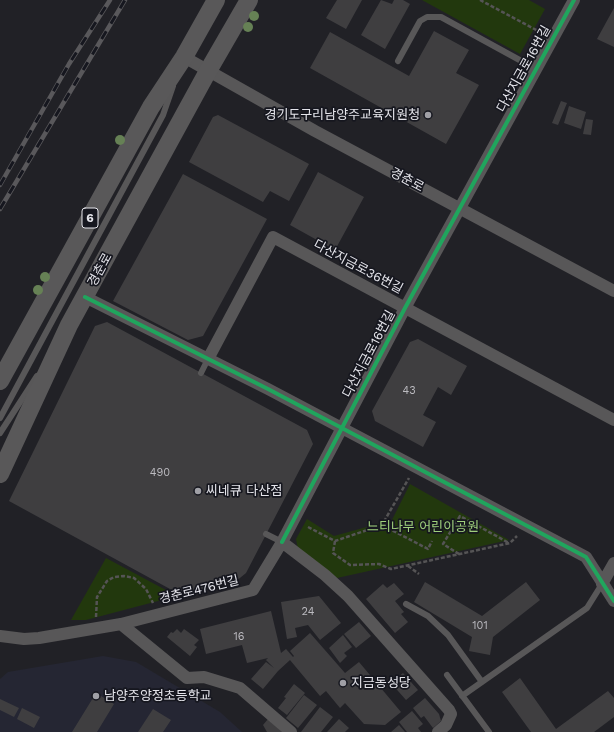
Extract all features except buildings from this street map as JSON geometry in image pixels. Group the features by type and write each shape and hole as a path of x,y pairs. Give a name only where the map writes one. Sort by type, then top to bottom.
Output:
{"main road":[{"name":"6","path":"0,381 151,107 184,56 216,0"},
{"name":"경춘로","path":"0,474 69,325 208,71 249,0"}],"street":[{"name":"다산지금로16번길","path":"282,542 340,428 574,0"},
{"name":"경춘로","path":"184,56 315,131 460,208"},
{"path":"460,208 614,291"},
{"name":"다산지금로36번길","path":"208,359 274,237 614,420"},
{"path":"85,297 208,359 586,557 614,601"},
{"path":"282,542 326,575 348,596 449,710 451,714 446,725 438,732"},
{"name":"경춘로476번길","path":"0,636 24,639 39,638 121,624 253,590 282,542"},
{"path":"602,584 614,563"},
{"path":"121,624 187,678 204,677 240,688 291,732"}],"lane":[{"path":"398,61 420,22 427,16 440,17 536,69"},
{"path":"0,418 163,115 184,56"},
{"path":"0,433 69,325"},
{"path":"201,373 208,359"},
{"path":"266,534 282,542"},
{"path":"462,696 587,608 602,584"},
{"path":"406,604 428,616 448,635 482,682"},
{"path":"447,675 489,732"}],"path":[{"path":"480,0 540,32"},
{"path":"308,527 335,541 382,525 409,478"},
{"path":"460,554 443,544 460,516 510,543"},
{"path":"382,525 428,549 432,540"},
{"path":"335,541 333,554 350,565 379,564 391,569 510,543 518,536"},
{"path":"408,566 419,574"},
{"path":"96,618 97,597 107,581 114,577 124,576 134,578 146,589 153,603"}],"shaded area":[{"name":"남양주양정초등학교","path":"103,656 136,662 220,712 242,732 0,732 0,679 8,672"}],"green space":[{"path":"422,0 529,0 545,9 520,54"},
{"name":"느티나무 어린이공원","path":"410,484 509,540 337,578 298,549 296,539 307,519 334,536 392,520"},
{"path":"106,558 177,596 86,620 71,620"}],"railway":[{"path":"0,185 69,64 110,0"},
{"path":"0,209 125,0"}],"cycle path":[{"path":"282,542 405,308 574,0"},
{"path":"85,297 268,389 586,557 614,601"}],"place":[{"name":"경기도구리남양주교육지원청","path":"428,115"},
{"name":"씨네큐 다산점","path":"198,491"},
{"name":"지금동성당","path":"343,683"},
{"name":"남양주양정초등학교","path":"96,696"}]}
